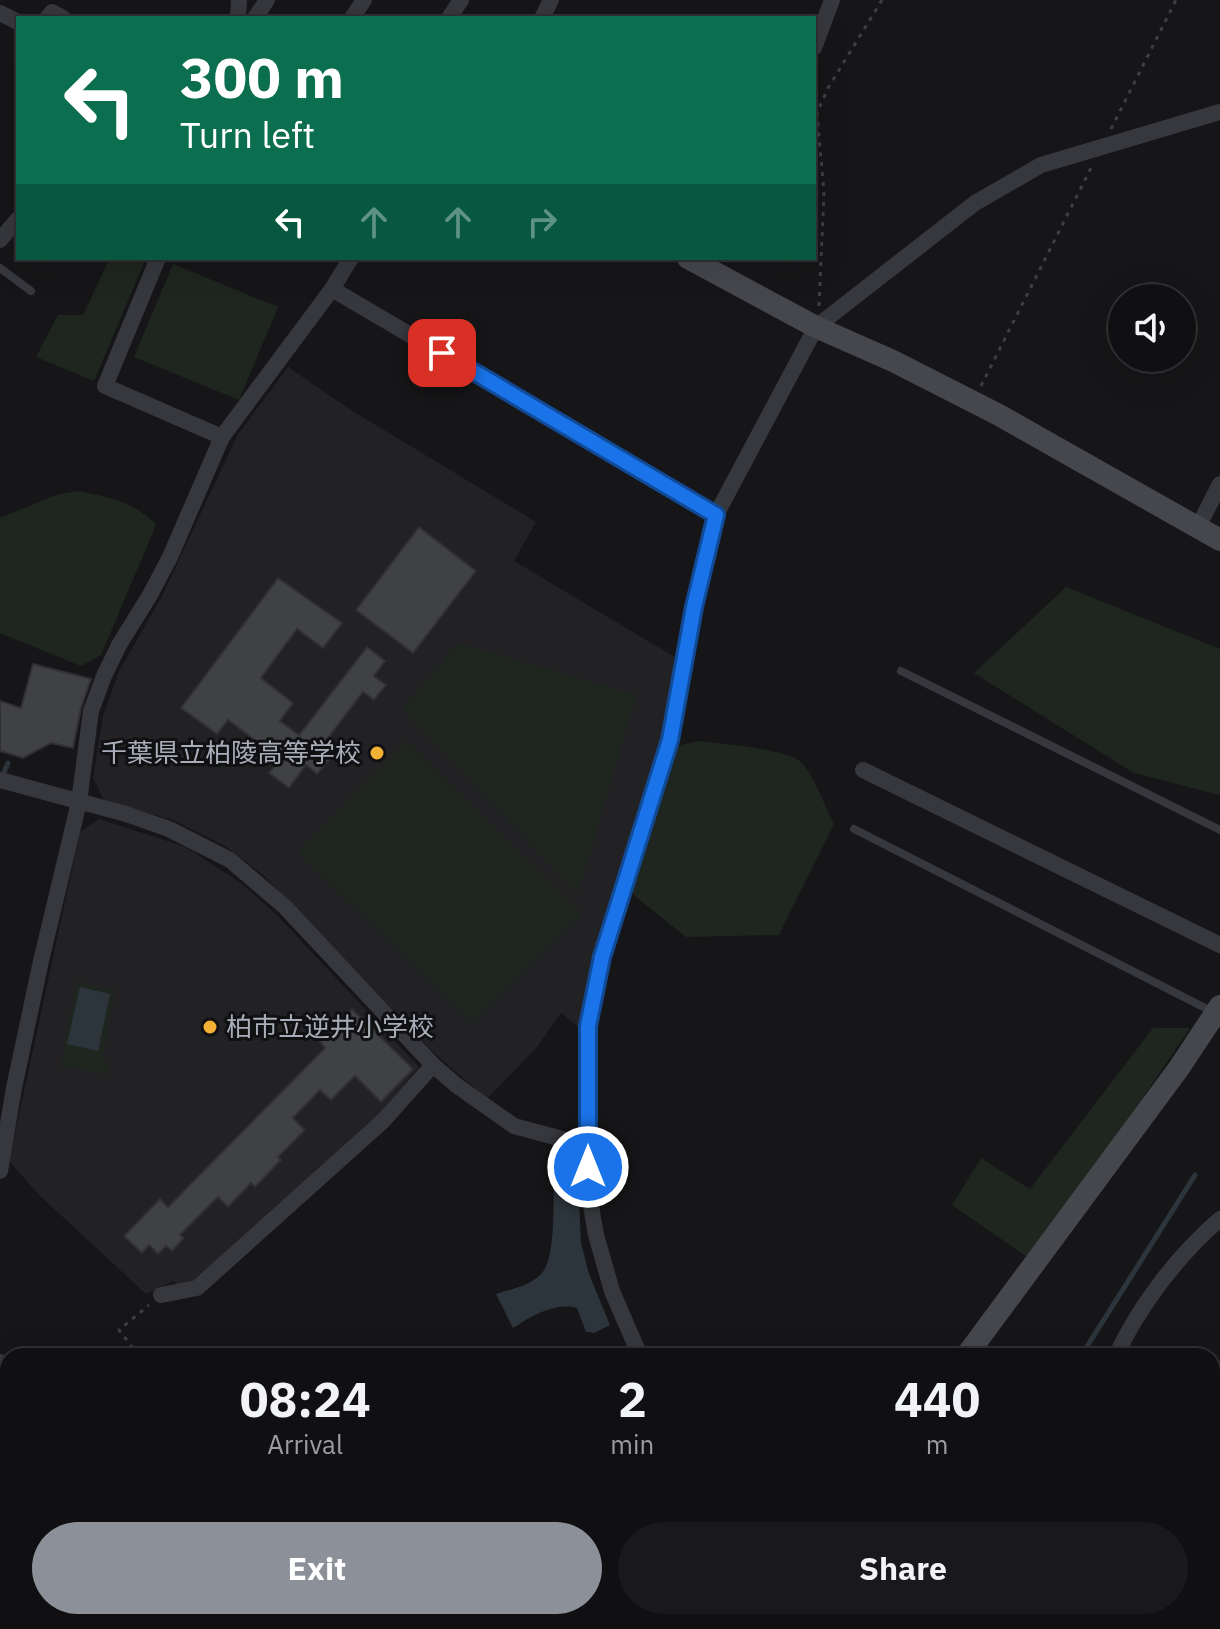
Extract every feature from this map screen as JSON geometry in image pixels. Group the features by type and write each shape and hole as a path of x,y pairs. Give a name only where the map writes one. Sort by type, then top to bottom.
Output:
{"street":[{"path":"816,43 832,0"},
{"path":"637,1348 612,1291 596,1235 588,1188 588,1026 602,957 670,740 694,607 716,515 816,327 975,203 1041,165 1220,112"},
{"path":"0,240 16,221"},
{"path":"157,260 105,386 222,437"},
{"path":"0,1171 41,961 79,802 91,711 104,676 170,557 222,437 332,289 350,260"},
{"path":"692,260 816,327 973,401 1220,540"},
{"path":"332,289 716,515"},
{"path":"1197,529 1220,484"},
{"path":"863,770 1220,945"},
{"path":"0,780 126,814 169,829 230,860 285,907 433,1065 456,1085 514,1126 588,1146"},
{"path":"972,1348 1179,1068 1218,1010"},
{"path":"161,1295 197,1288 383,1121 433,1065"},
{"path":"1120,1348 1178,1261 1220,1219"}],"lane":[{"path":"0,268 31,291"},
{"path":"901,671 1220,830"},
{"path":"854,829 1218,1010"}],"path":[{"path":"816,327 821,298 824,193 817,113 828,88 882,0"},
{"path":"973,401 1176,0"},
{"path":"133,1348 119,1330 161,1295"}],"shaded area":[{"path":"109,260 145,260 94,381 36,357 58,315 83,315"},
{"path":"173,264 278,307 239,400 134,357"},
{"name":"千葉県立柏陵高等学校","path":"288,367 351,410 536,522 514,561 680,660 581,1029 561,1013 537,1047 487,1099 432,1051 264,876 225,846 175,821 104,800 93,778 103,716 119,671 161,598 238,434"},
{"path":"78,491 130,505 156,525 101,655 81,666 0,633 0,518 56,495"},
{"path":"1066,587 1220,649 1220,795 1134,773 974,673"},
{"path":"458,643 636,695 578,894 403,709"},
{"path":"699,741 770,751 795,758 811,775 834,824 779,935 686,937 631,893 671,747"},
{"path":"407,742 581,914 472,1023 298,852"},
{"name":"柏市立逆井小学校","path":"99,819 186,847 242,884 277,915 419,1067 381,1113 198,1281 178,1286 174,1281 146,1294 39,1195 9,1161 80,832"},
{"path":"77,982 115,990 102,1061 110,1062 108,1074 61,1066"},
{"path":"80,987 110,994 98,1051 67,1044"},
{"path":"1153,1028 1190,1028 1077,1195 1027,1257 952,1205 981,1158 1030,1189"},
{"path":"554,1179 578,1182 581,1243 589,1274 610,1325 594,1333 586,1332 577,1308 560,1307 544,1311 513,1328 496,1294 527,1284 542,1273 552,1242"}],"building":[{"path":"419,527 476,571 413,653 356,610"},
{"path":"278,578 342,623 323,648 297,629 261,678 293,703 280,721 299,735 367,647 385,661 374,676 386,685 374,700 363,692 319,750 330,759 317,774 306,765 289,788 269,773 280,759 228,720 217,734 181,708"},
{"path":"33,664 91,679 73,748 51,743 23,758 0,751 0,701 21,708"},
{"path":"352,1009 413,1069 381,1102 355,1076 331,1100 320,1090 293,1118 305,1130 278,1157 281,1160 255,1187 251,1183 228,1207 218,1197 180,1235 184,1238 172,1251 166,1246 158,1254 149,1245 142,1253 124,1236 160,1199 168,1207 325,1048 320,1042"}],"waterway":[{"path":"2,777 8,763"},
{"path":"1086,1348 1195,1175"}],"place":[{"name":"千葉県立柏陵高等学校","path":"377,753"},
{"name":"柏市立逆井小学校","path":"210,1027"}],"route":[{"path":"442,353 716,515 694,607 670,740 602,957 588,1026 588,1167"}]}
